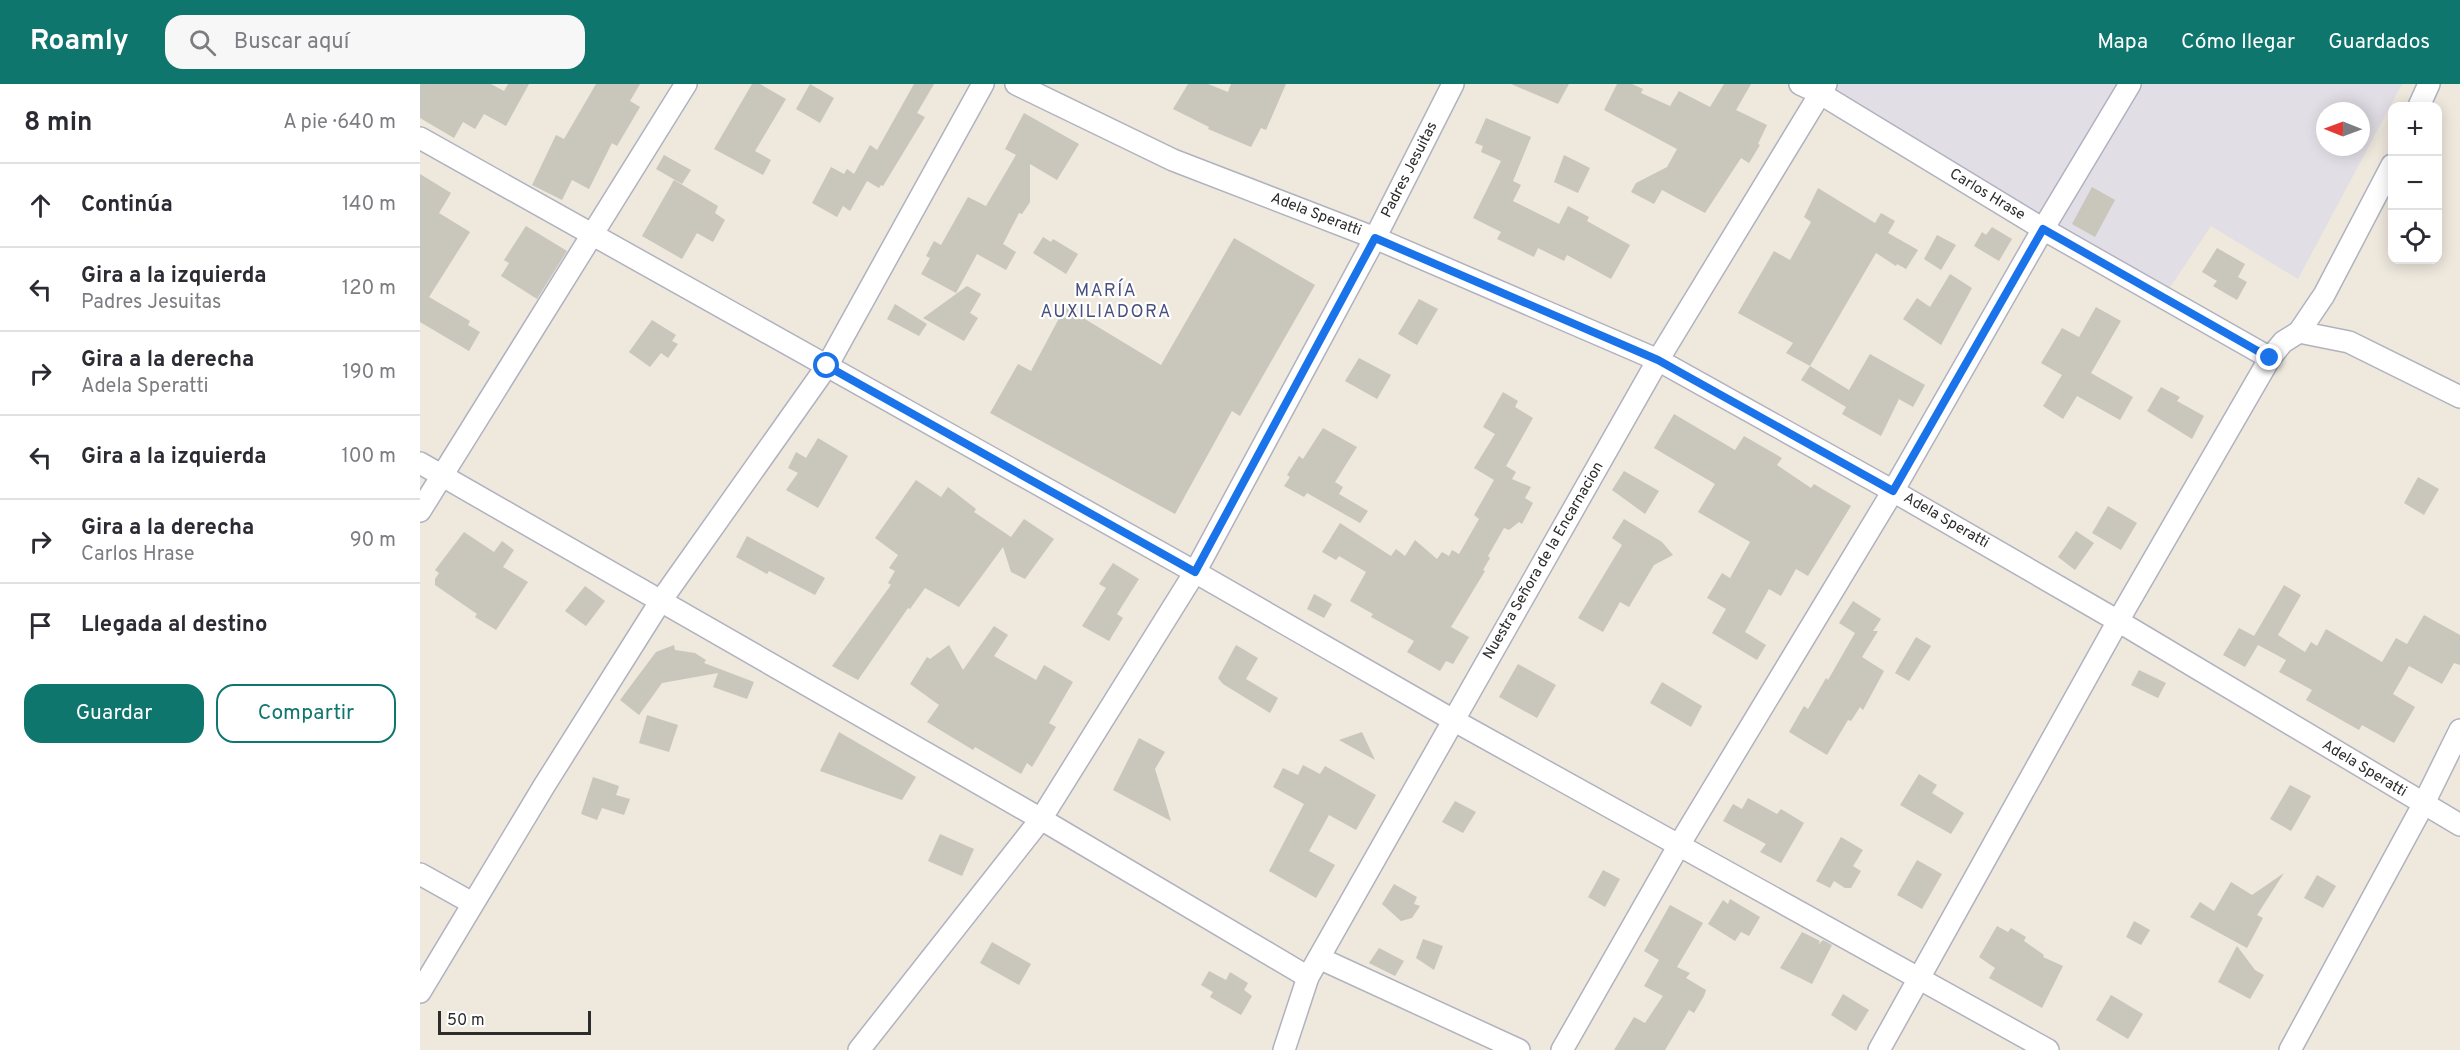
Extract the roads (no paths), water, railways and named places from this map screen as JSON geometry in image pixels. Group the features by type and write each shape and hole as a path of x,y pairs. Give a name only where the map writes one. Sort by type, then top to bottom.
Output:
{"street":[{"path":"420,511 686,84"},
{"path":"420,992 472,903 660,602 827,366 983,84"},
{"name":"Adela Speratti","path":"1016,84 1173,160 1375,238 1658,360 1893,491 2118,621 2460,825"},
{"name":"Padres Jesuitas","path":"861,1050 1041,819 1195,572 1375,238 1453,84"},
{"name":"Carlos Hrase","path":"1800,84 1823,89 2043,229 2270,358"},
{"path":"1562,1050 1679,845 1893,491 2043,229 2130,84"},
{"path":"2421,102 2429,84"},
{"name":"Nuestra Señora de la Encarnacion","path":"1284,1050 1308,977 1658,360 1823,89"},
{"path":"420,138 1195,572 1453,720 2048,1050"},
{"path":"1879,1050 2118,621 2270,358 2283,342 2299,332 2324,296 2388,173"},
{"path":"2299,332 2349,342 2460,397"},
{"path":"420,463 1041,819 1308,977"},
{"path":"2290,1050 2423,805 2460,730"},
{"path":"420,874 472,903"},
{"path":"1319,958 1519,1050"}],"district":[{"name":"MARÍA AUXILIADORA","path":"1106,301"}]}
